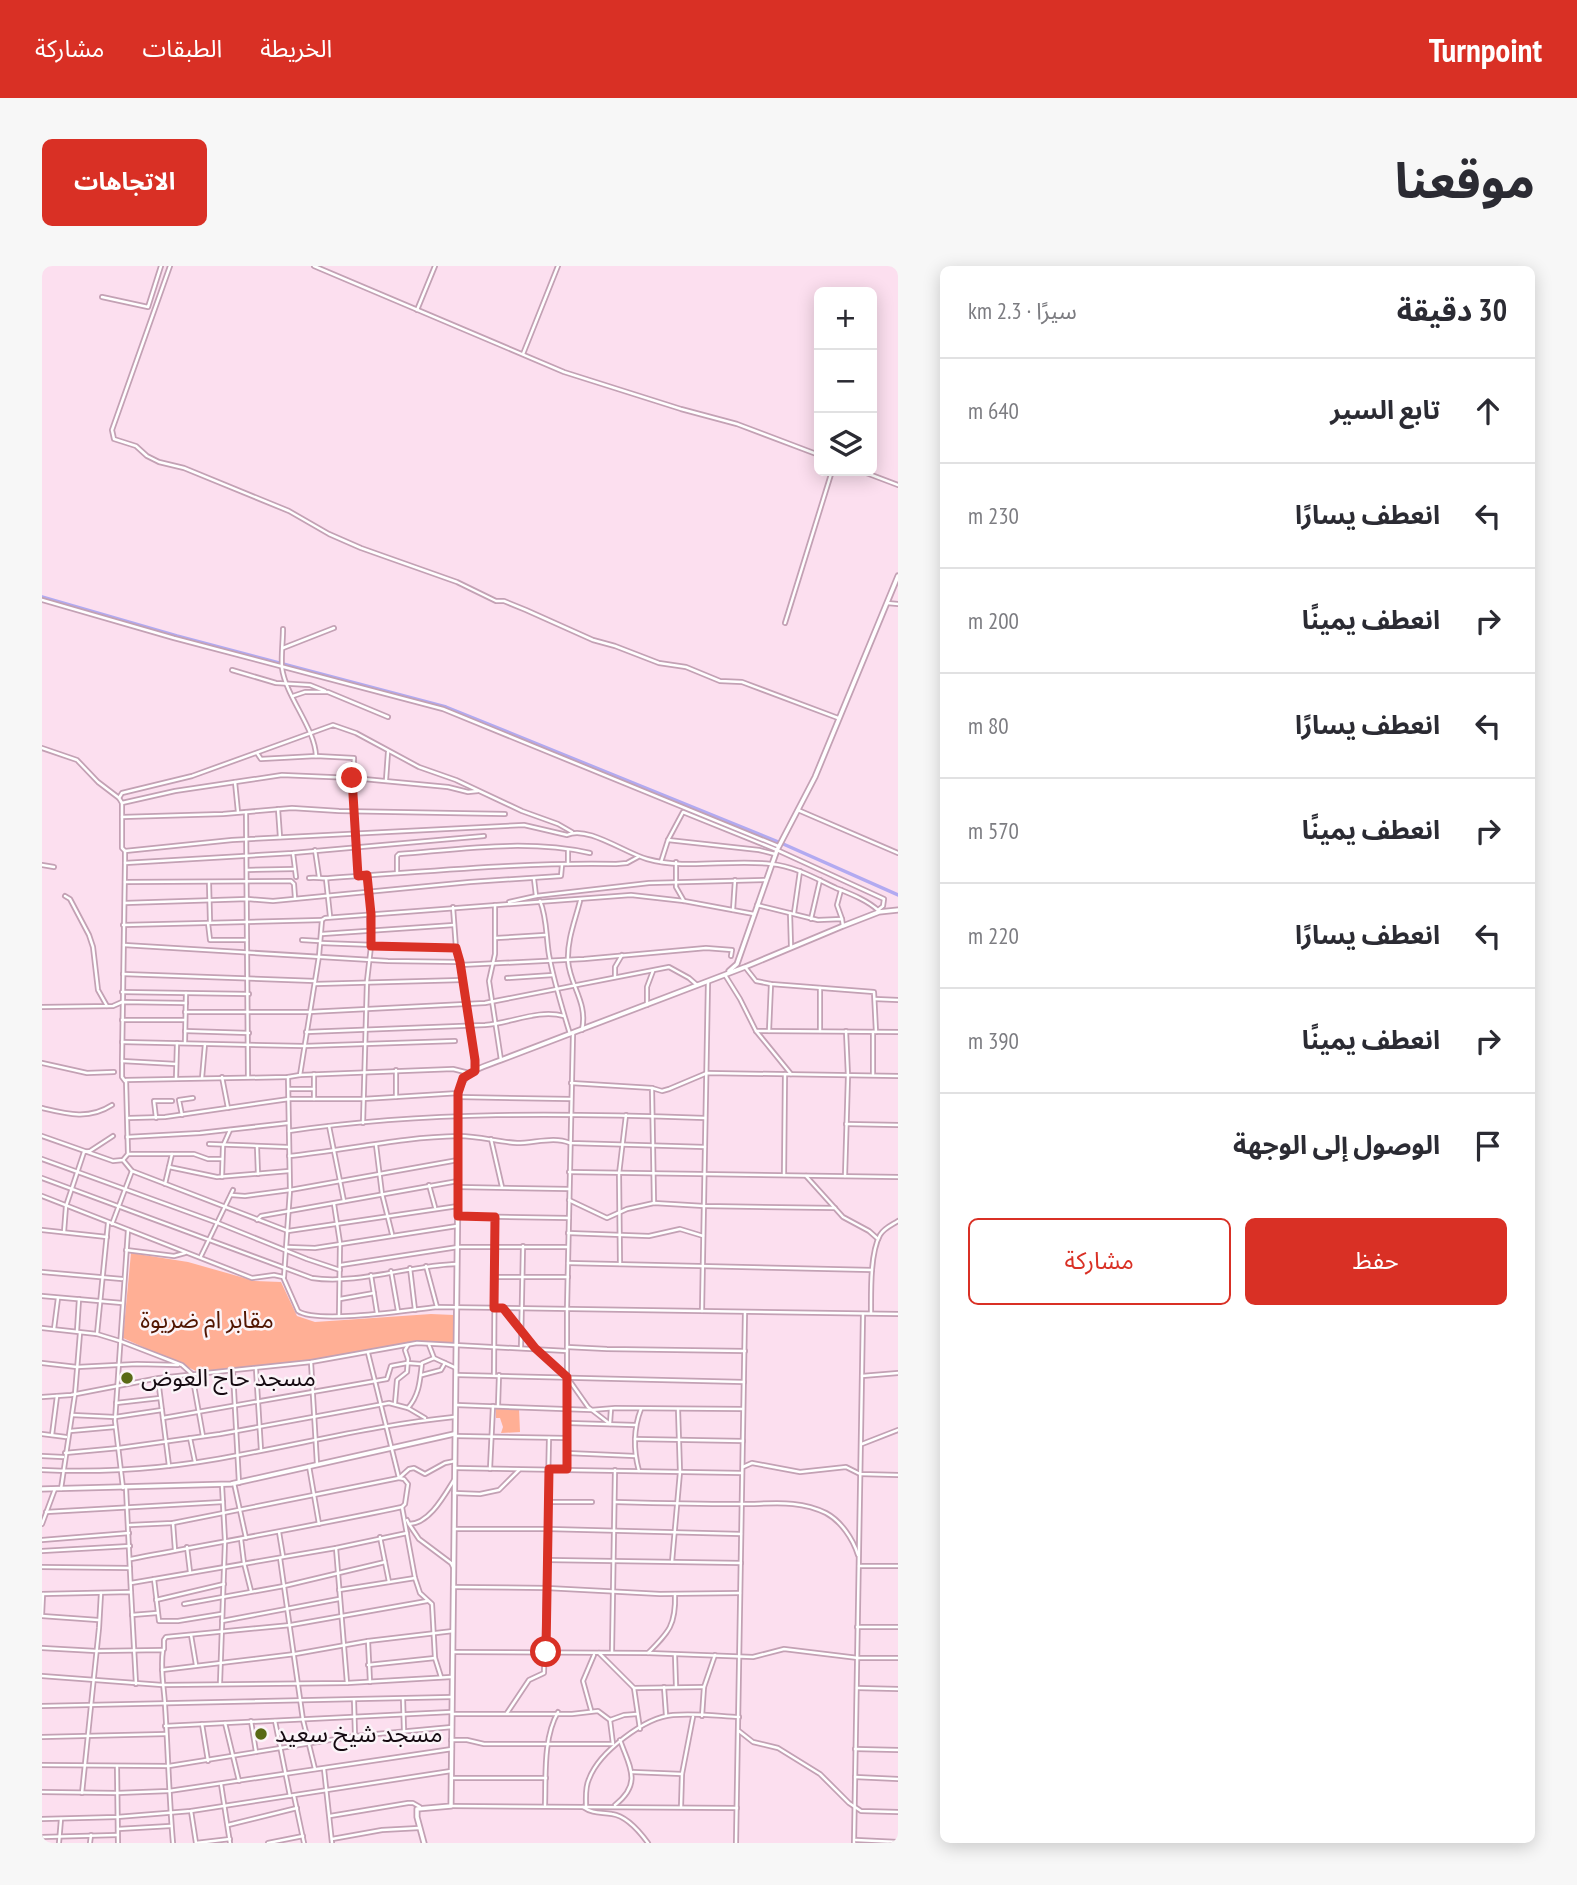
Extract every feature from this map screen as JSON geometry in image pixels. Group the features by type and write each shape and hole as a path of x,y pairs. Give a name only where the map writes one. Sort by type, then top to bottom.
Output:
{"street":[{"path":"102,297 148,307 161,266"},
{"path":"170,266 112,430 114,439 136,446 159,463 184,468 289,511 362,548 457,582 589,639 659,663 686,667 714,680 742,682 839,719"},
{"path":"314,266 564,372 737,424 814,453"},
{"path":"418,310 436,266"},
{"path":"523,356 558,266"},
{"path":"785,623 830,476"},
{"path":"874,476 898,485"},
{"path":"724,974 737,964 777,850 839,719 898,576"},
{"path":"42,600 443,709 777,850 884,899 879,911"},
{"path":"887,603 898,604"},
{"path":"284,648 334,628"},
{"path":"283,629 282,667 304,725 316,744 316,756"},
{"path":"232,670 276,683 310,685 388,717"},
{"path":"293,696 305,692 328,692"},
{"path":"120,798 124,792 192,776 293,738 335,726 356,733 388,752 522,811 638,857 661,862 772,864 800,871 879,911"},
{"path":"42,748 77,760 98,782 120,798 122,803 125,902 121,1042 122,1077 125,1081 129,1118 128,1154 123,1160 113,1161 42,1136"},
{"path":"386,781 388,752"},
{"path":"257,753 261,759 316,756 354,758 352,778 358,876"},
{"path":"122,803 282,775 352,778 478,791"},
{"path":"235,782 238,812"},
{"path":"278,808 280,838"},
{"path":"122,817 246,812 278,808 505,814"},
{"path":"798,810 898,853"},
{"path":"246,812 248,1077"},
{"path":"661,862 681,812 777,850"},
{"path":"125,851 247,840 524,825 567,835 572,832"},
{"path":"125,863 293,853 484,836"},
{"path":"668,840 777,850"},
{"path":"397,873 399,854 482,847 568,849 590,853"},
{"path":"568,849 568,864"},
{"path":"315,850 319,877"},
{"path":"293,853 296,877"},
{"path":"309,878 624,863 638,857"},
{"path":"676,862 676,884 684,901"},
{"path":"42,863 54,867"},
{"path":"125,902 248,899 273,901 327,897 470,882 561,876 562,865"},
{"path":"247,870 294,869"},
{"path":"791,946 792,914 800,871"},
{"path":"363,1123 367,981 371,946 367,875"},
{"path":"534,878 536,896"},
{"path":"326,879 330,916"},
{"path":"733,910 735,880"},
{"path":"502,904 536,896 649,883 766,880"},
{"path":"811,919 820,880"},
{"path":"125,882 292,881 295,899"},
{"path":"209,883 209,940 247,940"},
{"path":"841,890 837,905 844,926"},
{"path":"123,925 322,920 330,916 631,895 684,901 754,914"},
{"path":"65,896 70,900 89,935 98,990 107,1006"},
{"path":"580,900 573,923 568,960 581,999 584,1020 582,1030"},
{"path":"540,901 544,910 556,990 571,1034 567,1469"},
{"path":"495,905 496,938 489,981 501,1060"},
{"path":"757,905 811,919 842,919"},
{"path":"453,907 456,948 467,1004 475,1071"},
{"path":"451,1806 458,1160 459,1095 462,1080 469,1073 501,1060 745,967 879,911 898,910"},
{"path":"300,1075 321,942 322,920"},
{"path":"322,934 455,925"},
{"path":"496,938 546,934"},
{"path":"302,940 371,946 456,948"},
{"path":"123,945 460,964 568,960 706,948 732,950 731,956"},
{"path":"615,977 615,967 622,955"},
{"path":"745,967 756,981 771,984 874,992 873,1076"},
{"path":"185,1012 309,1012 467,1004 672,968 697,985"},
{"path":"647,1005 647,987 653,971"},
{"path":"123,974 315,983 463,980"},
{"path":"724,974 756,1031 791,1074"},
{"path":"508,978 553,975"},
{"path":"702,1311 708,980"},
{"path":"769,1031 771,984"},
{"path":"820,988 820,1031"},
{"path":"122,992 249,994"},
{"path":"185,1043 186,993"},
{"path":"875,999 898,1000"},
{"path":"42,1007 113,1006 122,1002 186,1003"},
{"path":"113,1006 122,1011"},
{"path":"306,1032 496,1024 539,1013 564,1016"},
{"path":"122,1020 185,1020"},
{"path":"185,1031 249,1033"},
{"path":"756,1031 898,1032"},
{"path":"845,1176 848,1076 846,1031"},
{"path":"121,1042 304,1046 455,1041"},
{"path":"176,1078 177,1043"},
{"path":"202,1078 205,1044"},
{"path":"122,1061 176,1064"},
{"path":"42,1063 87,1073 114,1072"},
{"path":"125,1081 288,1077 396,1070 453,1069 469,1073"},
{"path":"396,1070 396,1097"},
{"path":"570,1083 652,1087 662,1091 707,1073 898,1076"},
{"path":"314,1074 314,1099"},
{"path":"784,1175 785,1074"},
{"path":"222,1077 228,1108"},
{"path":"288,1077 290,1190 283,1277 299,1312 308,1316 339,1316 437,1307 898,1314"},
{"path":"652,1087 654,1203"},
{"path":"289,1089 314,1089"},
{"path":"129,1118 183,1115 289,1099 459,1095 570,1099"},
{"path":"183,1115 180,1100 193,1098"},
{"path":"156,1118 154,1101 172,1101"},
{"path":"42,1108 89,1115 102,1112 112,1105"},
{"path":"289,1131 459,1116 570,1113 705,1118"},
{"path":"620,1264 619,1174 626,1115"},
{"path":"127,1137 230,1130 289,1122"},
{"path":"846,1124 898,1125"},
{"path":"329,1126 344,1201"},
{"path":"222,1177 223,1146 230,1130"},
{"path":"84,1152 113,1136"},
{"path":"289,1156 459,1136 505,1142 535,1143 561,1139 570,1143 705,1147"},
{"path":"491,1139 502,1187"},
{"path":"209,1144 288,1147"},
{"path":"376,1145 382,1194 393,1236"},
{"path":"257,1147 258,1174"},
{"path":"64,1233 66,1206 84,1152"},
{"path":"128,1154 194,1154 222,1160"},
{"path":"165,1184 172,1154"},
{"path":"42,1159 340,1268 458,1247 568,1247"},
{"path":"123,1160 132,1171 288,1231 458,1206"},
{"path":"231,1195 245,1196 290,1190 458,1160"},
{"path":"169,1167 204,1176 222,1177 289,1171"},
{"path":"96,1334 107,1237 132,1171"},
{"path":"569,1172 898,1177"},
{"path":"806,1175 849,1222 869,1231 878,1239"},
{"path":"42,1178 312,1278 340,1278 458,1264"},
{"path":"257,1220 261,1216 458,1181"},
{"path":"429,1185 435,1208"},
{"path":"458,1187 569,1189"},
{"path":"201,1258 233,1190"},
{"path":"42,1196 252,1278 274,1275 283,1277"},
{"path":"569,1200 607,1217 654,1203 835,1208"},
{"path":"334,1203 340,1243 339,1316"},
{"path":"458,1216 569,1218"},
{"path":"490,1469 497,1375 494,1347 495,1217"},
{"path":"871,1314 872,1270 878,1239 882,1232 898,1222"},
{"path":"287,1249 313,1248 458,1226"},
{"path":"568,1233 649,1236 680,1229 703,1236"},
{"path":"42,1230 107,1237"},
{"path":"128,1230 121,1303 115,1427 130,1525 136,1684"},
{"path":"521,1347 523,1246"},
{"path":"126,1250 174,1256 186,1252"},
{"path":"568,1263 872,1270"},
{"path":"426,1266 437,1307"},
{"path":"410,1268 415,1310"},
{"path":"42,1272 124,1279"},
{"path":"391,1272 398,1311"},
{"path":"371,1275 377,1313"},
{"path":"494,1276 568,1277"},
{"path":"338,1299 374,1293"},
{"path":"42,1296 121,1303"},
{"path":"54,1330 58,1298"},
{"path":"61,1489 75,1394 79,1299"},
{"path":"503,1308 535,1348 567,1377 592,1410 610,1424"},
{"path":"736,1843 745,1312"},
{"path":"863,1314 854,1841 898,1842"},
{"path":"42,1328 96,1334 150,1351 182,1365 192,1374 203,1436"},
{"path":"42,1397 192,1374 233,1372 311,1362 411,1344 745,1351"},
{"path":"395,1403 397,1380 407,1373 405,1350 411,1344"},
{"path":"429,1345 434,1358 456,1368"},
{"path":"368,1353 399,1478"},
{"path":"163,1418 387,1379 391,1366 421,1364 434,1358"},
{"path":"311,1362 317,1465"},
{"path":"42,1363 77,1367 182,1365"},
{"path":"422,1375 441,1370 445,1363"},
{"path":"408,1408 416,1398 422,1375 421,1364"},
{"path":"256,1369 261,1451"},
{"path":"233,1372 238,1455 236,1483 244,1539 244,1563 252,1592"},
{"path":"862,1376 898,1373"},
{"path":"456,1375 744,1382"},
{"path":"158,1379 169,1466"},
{"path":"52,1435 57,1396"},
{"path":"116,1402 160,1398"},
{"path":"42,1456 236,1431 382,1404 395,1403 427,1420"},
{"path":"456,1405 592,1410 743,1409"},
{"path":"639,1471 635,1456 635,1424 642,1408"},
{"path":"672,1562 680,1472 678,1408"},
{"path":"610,1424 611,1409"},
{"path":"72,1415 115,1417 162,1410"},
{"path":"42,1470 123,1470 169,1466 456,1416"},
{"path":"567,1423 635,1424"},
{"path":"69,1431 115,1427"},
{"path":"861,1444 898,1430"},
{"path":"42,1434 68,1437"},
{"path":"42,1489 222,1485 455,1435 567,1438"},
{"path":"190,1438 195,1462"},
{"path":"507,1713 528,1680 544,1672 549,1438"},
{"path":"635,1439 743,1441"},
{"path":"567,1453 635,1456"},
{"path":"130,1525 173,1523 399,1478 414,1468 425,1474 445,1463 455,1461"},
{"path":"743,1467 752,1463 802,1472 846,1467 860,1475 898,1475"},
{"path":"309,1466 319,1524"},
{"path":"455,1468 743,1473"},
{"path":"454,1493 480,1494 499,1490 522,1469"},
{"path":"612,1653 615,1470"},
{"path":"399,1478 406,1481 408,1486 402,1507 415,1578 420,1593 432,1604 435,1658 441,1678"},
{"path":"409,1524 417,1523 440,1503 454,1479"},
{"path":"220,1683 225,1542 222,1485"},
{"path":"42,1523 55,1489"},
{"path":"46,1512 223,1502"},
{"path":"549,1502 592,1502"},
{"path":"615,1502 789,1502 823,1511 842,1525 859,1558"},
{"path":"131,1559 402,1507"},
{"path":"405,1517 419,1539 451,1563 454,1573"},
{"path":"173,1523 175,1550"},
{"path":"454,1530 549,1529 742,1534"},
{"path":"279,1532 303,1720 315,1770"},
{"path":"42,1539 130,1533"},
{"path":"131,1583 282,1558 408,1533"},
{"path":"380,1537 389,1582"},
{"path":"42,1551 130,1546"},
{"path":"187,1547 190,1573"},
{"path":"336,1548 347,1683"},
{"path":"548,1560 741,1563"},
{"path":"184,1604 284,1586 385,1562"},
{"path":"859,1566 898,1566"},
{"path":"42,1567 131,1568"},
{"path":"339,1590 415,1578"},
{"path":"154,1579 157,1613 161,1621 222,1614"},
{"path":"156,1600 224,1584"},
{"path":"453,1587 675,1594 740,1593"},
{"path":"99,1620 42,1615 43,1594 131,1592"},
{"path":"82,1793 101,1593"},
{"path":"648,1653 675,1620 675,1594"},
{"path":"222,1621 340,1599"},
{"path":"173,1843 162,1685 166,1637 291,1625 427,1601"},
{"path":"132,1615 157,1613"},
{"path":"858,1627 898,1627"},
{"path":"163,1670 344,1647 432,1631 453,1631"},
{"path":"191,1635 196,1665"},
{"path":"368,1641 370,1682"},
{"path":"42,1648 134,1652 163,1650"},
{"path":"453,1652 763,1656 784,1649 858,1658 898,1658"},
{"path":"597,1653 634,1688 640,1728"},
{"path":"591,1710 583,1681 597,1653"},
{"path":"675,1654 676,1686"},
{"path":"702,1716 704,1687 715,1655"},
{"path":"368,1665 435,1658"},
{"path":"42,1676 162,1685 347,1683 452,1677"},
{"path":"664,1687 666,1716"},
{"path":"634,1688 704,1687"},
{"path":"856,1688 898,1689"},
{"path":"42,1706 452,1697"},
{"path":"403,1699 404,1731"},
{"path":"354,1700 355,1736"},
{"path":"164,1726 452,1713 572,1714 591,1710 604,1714 610,1720 613,1744"},
{"path":"545,1805 549,1745 558,1712"},
{"path":"610,1720 638,1714"},
{"path":"681,1807 682,1774 693,1715"},
{"path":"586,1806 586,1786 590,1776 613,1744 640,1728 666,1716 739,1717"},
{"path":"251,1721 256,1752"},
{"path":"275,1721 285,1773 304,1843"},
{"path":"225,1723 239,1781"},
{"path":"202,1724 208,1760"},
{"path":"42,1765 169,1766 309,1742 452,1727"},
{"path":"738,1731 753,1742 778,1748 820,1774 855,1807 865,1811 898,1812"},
{"path":"42,1737 166,1734"},
{"path":"451,1740 464,1739 484,1744 613,1744"},
{"path":"613,1806 624,1797 633,1772 620,1740"},
{"path":"42,1792 169,1791 452,1749"},
{"path":"856,1749 898,1750"},
{"path":"117,1767 118,1843"},
{"path":"324,1769 332,1841 382,1830 420,1828"},
{"path":"42,1819 170,1814 451,1771"},
{"path":"633,1772 682,1774"},
{"path":"855,1777 898,1779"},
{"path":"451,1778 546,1778"},
{"path":"191,1811 196,1843 230,1841 220,1784"},
{"path":"330,1816 408,1803 420,1807 545,1805 737,1808"},
{"path":"581,1806 593,1812 622,1818 648,1843"},
{"path":"420,1807 417,1808 416,1814 424,1843"},
{"path":"228,1825 296,1808"},
{"path":"59,1843 61,1819"},
{"path":"117,1829 172,1826"},
{"path":"90,1843 91,1835"},
{"path":"42,1837 117,1835"},
{"path":"268,1843 303,1836"}],"green space":[{"name":"مقابر ام ضريوة","path":"131,1253 188,1262 255,1281 281,1282 297,1316 315,1322 431,1314 454,1315 453,1344 415,1342 323,1359 203,1374 123,1338"},
{"path":"519,1408 520,1432 501,1433 503,1427 500,1418 496,1418 496,1409"}],"waterway":[{"path":"42,597 177,636 446,707 781,843 898,895"}],"place":[{"name":"مسجد حاج العوض","path":"127,1378"},
{"name":"مسجد شيخ سعيد","path":"261,1734"}],"route":[{"path":"352,778 358,876 367,875 371,946 456,948 460,962 475,1071 463,1078 458,1093 458,1216 495,1217 494,1308 503,1308 535,1348 567,1377 567,1469 549,1469 546,1652"}]}
